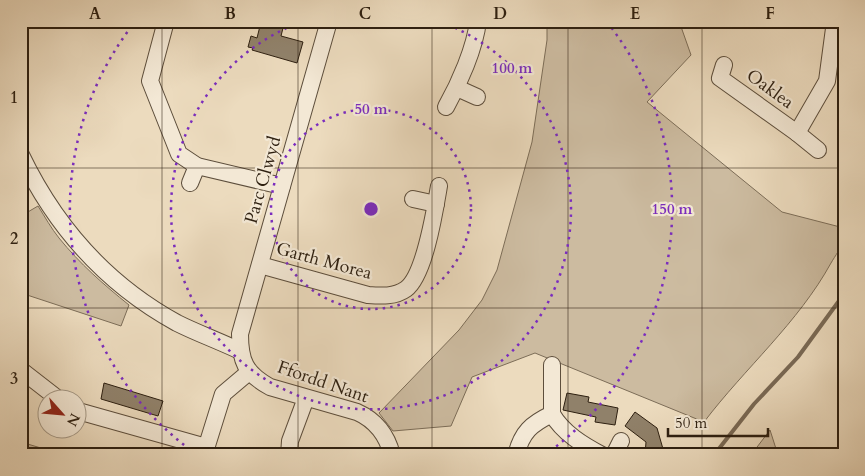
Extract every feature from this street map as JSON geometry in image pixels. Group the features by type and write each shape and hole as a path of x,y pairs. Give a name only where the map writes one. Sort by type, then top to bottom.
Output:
{"street":[{"path":"166,21 150,81 179,154 196,166 282,186"},
{"name":"Parc Clwyd","path":"240,350 240,334 329,21"},
{"path":"446,107 457,88 477,31 478,21"},
{"name":"Oaklea","path":"797,133 827,80 835,21"},
{"name":"Oaklea","path":"718,71 818,150"},
{"path":"457,88 477,97"},
{"path":"21,155 46,202 74,239 106,274 140,301 178,323 240,350"},
{"path":"190,184 196,166"},
{"name":"Garth Morea","path":"260,265 368,295 392,295 406,288 416,278 422,264 439,186"},
{"path":"413,199 436,204"},
{"name":"Ffordd Nant","path":"240,350 242,361 249,372 270,387 357,412 368,418 378,426 392,455"},
{"path":"552,365 552,414 556,422 567,433 602,455"},
{"path":"21,370 44,388"},
{"path":"88,413 205,451 223,394 249,372"},
{"path":"289,455 290,441 306,398"},
{"path":"516,455 527,430 536,422 552,414"}],"shaded area":[{"path":"547,21 679,21 691,55 647,102 782,212 844,228 843,242 818,285 803,306 704,422 535,353 472,377 451,426 393,431 379,413 459,330 482,300 497,270 532,142 547,40"},
{"path":"38,206 56,234 75,256 129,305 121,326 21,293 21,216"},
{"path":"770,430 778,455 751,455"},
{"path":"21,442 64,455 21,455"}],"building":[{"path":"261,22 283,28 281,36 303,42 297,63 252,50 253,48 248,47 251,36 257,38"},
{"path":"104,383 163,401 158,416 101,399"},
{"path":"567,393 589,397 588,402 618,408 615,425 595,422 596,417 563,410"},
{"path":"635,412 657,428 663,449 662,455 645,455 646,442 625,426"}],"waterway":[{"path":"714,455 754,404 798,357 844,294"}]}
